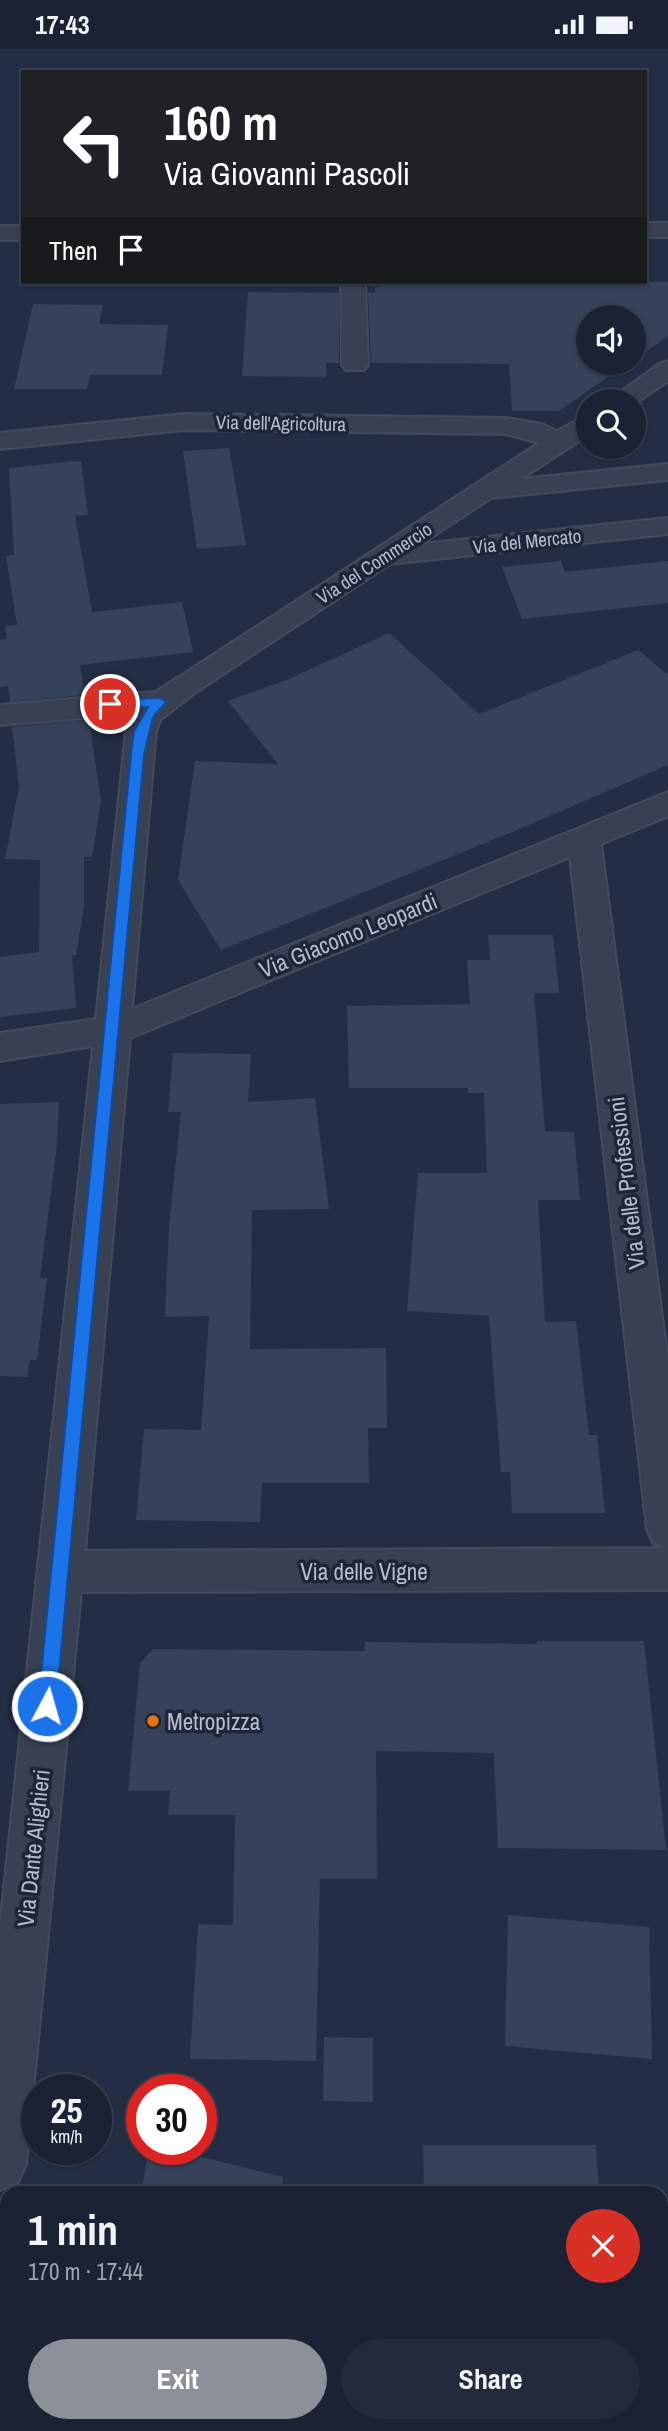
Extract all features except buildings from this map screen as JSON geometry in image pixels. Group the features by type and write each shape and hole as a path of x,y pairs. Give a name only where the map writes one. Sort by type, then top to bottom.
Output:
{"street":[{"path":"647,230 668,230"},
{"path":"0,233 21,233"},
{"path":"353,284 355,365"},
{"path":"639,389 668,369"},
{"name":"Via dell'Agricoltura","path":"0,441 184,422 506,426 533,430 560,442"},
{"name":"Via del Commercio","path":"160,702 576,431"},
{"path":"485,491 668,473"},
{"name":"Via del Mercato","path":"386,556 668,526"},
{"path":"0,715 160,702"},
{"name":"Via Dante Alighieri","path":"0,2164 61,1572 141,731 147,715 160,702"},
{"name":"Via Giacomo Leopardi","path":"0,1047 111,1030 160,1013 668,803"},
{"name":"Via delle Professioni","path":"584,837 668,1529"},
{"name":"Via delle Vigne","path":"61,1572 668,1569"}],"place":[{"name":"Metropizza","path":"153,1721"}],"route":[{"path":"47,1706 137,755 147,715 160,702 110,704"}]}
